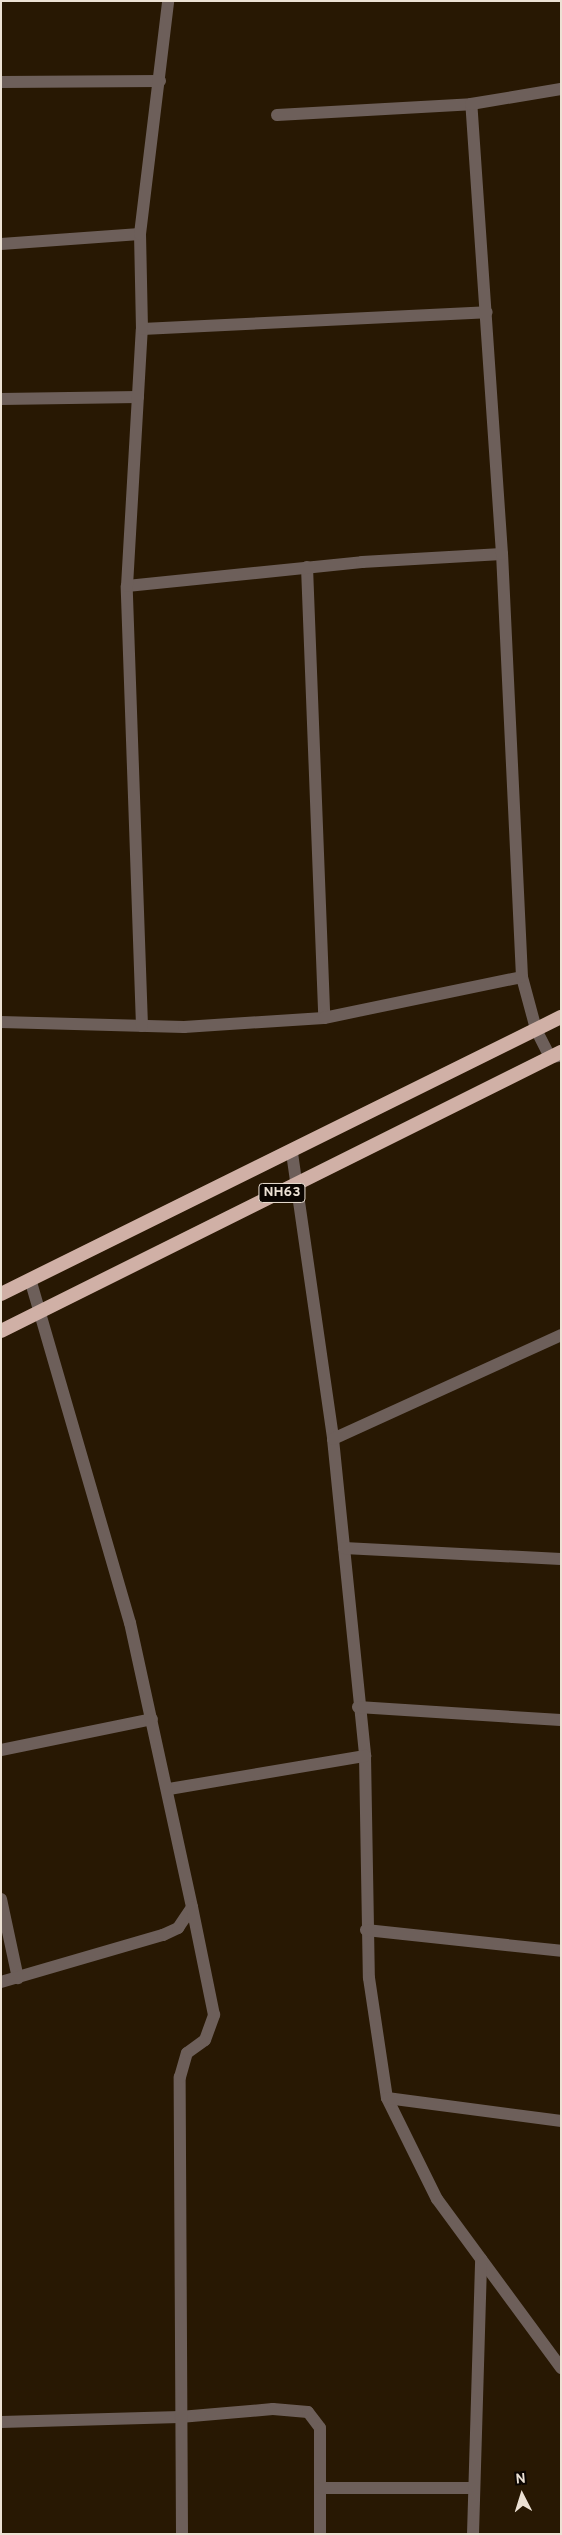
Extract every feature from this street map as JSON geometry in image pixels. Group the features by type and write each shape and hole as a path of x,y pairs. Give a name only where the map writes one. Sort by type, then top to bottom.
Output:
{"highway":[{"name":"NH63","path":"1,1294 292,1153 561,1017"},
{"name":"NH63","path":"1,1331 557,1055"}],"street":[{"path":"142,1026 127,586 142,329 140,234 160,81 168,1"},
{"path":"1,82 160,81"},
{"path":"277,115 471,104 561,89"},
{"path":"471,104 487,312 502,554 522,977 536,1029 557,1055"},
{"path":"1,244 140,234"},
{"path":"142,329 487,312"},
{"path":"1,399 138,396"},
{"path":"127,586 307,567 502,554"},
{"path":"307,567 324,1018"},
{"path":"1,1022 142,1026 324,1018 522,977"},
{"path":"292,1153 299,1184 334,1439 358,1707 365,1756 366,1930 387,2098 436,2199 561,2368"},
{"path":"30,1279 130,1622 169,1789 214,2015 205,2040 187,2053 180,2077 182,2534"},
{"path":"334,1439 561,1335"},
{"path":"344,1548 561,1559"},
{"path":"358,1707 561,1720"},
{"path":"1,1750 152,1719"},
{"path":"169,1789 365,1756"},
{"path":"1,1899 18,1978"},
{"path":"1,1982 163,1935 178,1928 192,1907"},
{"path":"366,1930 561,1951"},
{"path":"387,2098 561,2121"},
{"path":"473,2534 480,2259"},
{"path":"1,2422 180,2417 273,2409 308,2412 320,2428 320,2534"},
{"path":"320,2488 473,2488"}]}
